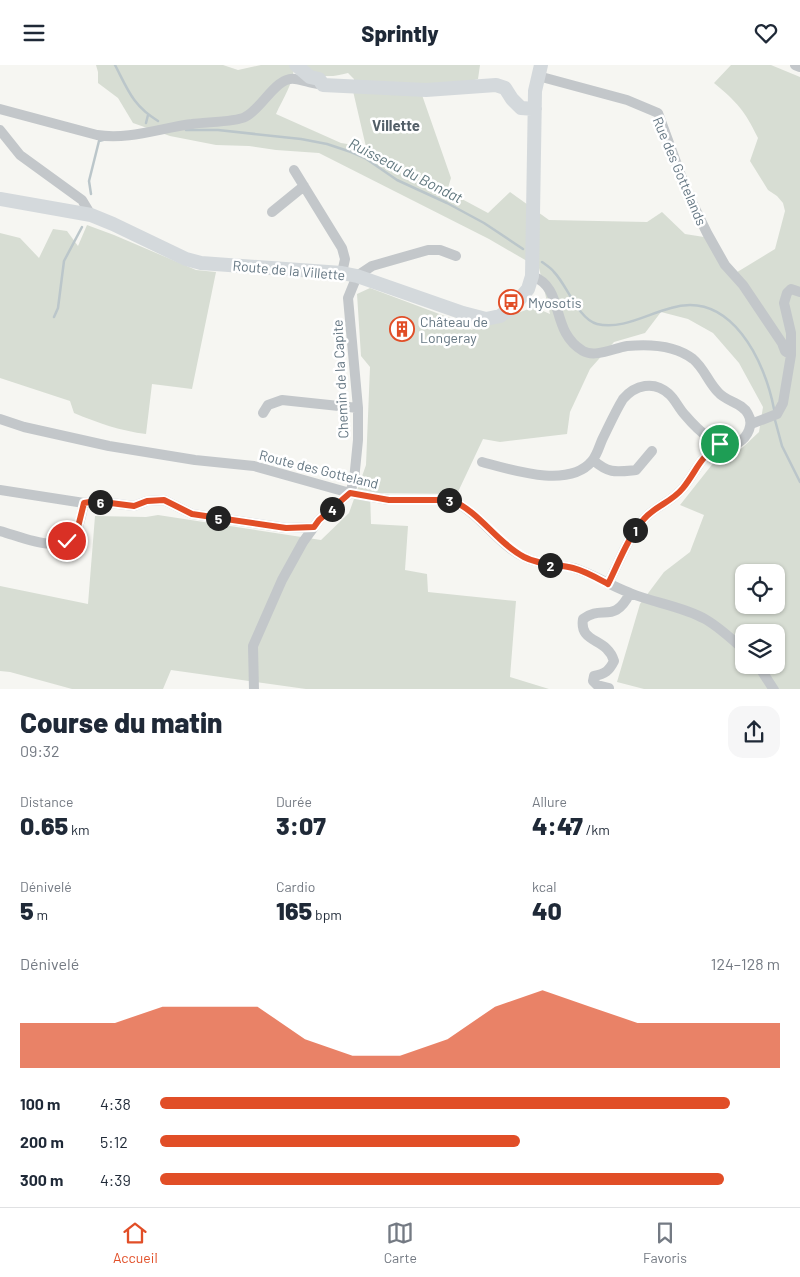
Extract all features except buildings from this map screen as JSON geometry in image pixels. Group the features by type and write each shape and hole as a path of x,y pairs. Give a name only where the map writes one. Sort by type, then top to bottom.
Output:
{"main road":[{"path":"296,65 310,77 319,79 323,85 426,90 496,85 505,89 521,108 535,109"},
{"name":"Route de la Villette","path":"0,199 91,215 186,259 201,263 342,273 357,276 463,313 486,319 500,316 513,307 528,289 532,276 534,91 539,70"}],"street":[{"path":"795,65 800,67"},
{"name":"Rue des Gottelands","path":"539,70 627,100 658,113 687,192 707,233 725,265 743,285 782,343 785,351 791,355"},
{"path":"0,109 108,137 244,118 264,102 274,88 282,82 294,78 323,85"},
{"path":"0,130 20,155 82,200 91,215"},
{"path":"294,170 342,248 344,259 342,273"},
{"path":"272,212 304,186"},
{"path":"357,276 372,265 428,250 440,250 456,256"},
{"name":"Chemin de la Capite","path":"350,493 354,480 358,440 358,408 348,298 357,276"},
{"path":"482,462 524,473 546,476 569,474 583,470 593,460 623,399 630,391 649,385 660,388 670,394 684,415 695,426 720,444 731,445 738,443 746,437 751,424 748,412 718,392 702,367 682,353 670,348 628,346 592,353 585,352 573,344 565,335 548,286 541,279 532,276"},
{"path":"751,424 777,414 784,403 791,355 791,333 784,303 785,297 791,289 800,292"},
{"path":"263,413 268,405 282,400 358,408"},
{"name":"Route des Gotteland","path":"0,419 24,427 109,446 195,460 254,466 350,493 389,500 451,500 473,514 512,550 526,559 571,567 630,593 705,619 735,642"},
{"path":"608,584 635,530 653,510 674,498 684,487 699,462 707,453 720,444"},
{"path":"593,460 604,469 616,472 636,470 652,451"},
{"path":"0,490 84,503 95,501 134,506 147,501 164,500 192,514 286,528 314,527"},
{"path":"254,689 253,646 282,580 303,542 319,520 350,493"},
{"path":"0,531 44,544 56,544 67,541 77,531 84,503"},
{"path":"609,688 597,685 593,681 594,676 604,674 610,669 614,661 611,652 584,632 582,626 583,619 589,615 606,614 616,611 624,605 630,593"},
{"path":"764,674 774,689"}],"shaded area":[{"path":"96,65 223,65 238,70 261,65 294,65 290,84 276,114 341,143 366,147 353,91 354,79 348,73 335,76 318,75 301,65 480,65 478,79 422,95 451,178 447,191 488,213 510,192 549,220 647,222 662,212 685,234 704,237 734,274 775,249 785,211 783,203 768,190 750,161 758,138 740,107 714,83 731,65 771,65 800,77 800,689 644,689 617,682 640,604 664,572 690,552 704,515 680,505 718,457 742,448 759,432 763,407 739,363 713,333 688,319 661,312 645,333 614,342 590,369 570,412 567,434 500,442 483,439 457,494 370,493 371,524 408,526 405,570 427,574 428,592 516,601 510,677 549,689 306,689 171,670 163,689 72,689 0,671 0,586 88,604 95,516 146,517 158,515 321,540 349,513 366,465 370,367 361,356 357,294 370,288 466,324 471,330 534,307 550,314 539,268 489,239 319,153 249,146 216,145 170,136 133,123 118,98 98,83"},
{"path":"87,225 196,270 216,272 192,389 152,384 146,434 119,429 92,420 74,413 70,401 0,378 0,233 20,238 39,258 53,229 67,231 78,246"}],"waterway":[{"name":"Ruisseau du Bondat","path":"115,65 137,103 158,121"},
{"path":"146,123 148,115"},
{"name":"Ruisseau du Bondat","path":"186,130 218,130 301,139 327,144 351,152 365,158 397,180 447,203 484,223 523,249"},
{"path":"91,194 89,181 99,141 103,140"},
{"path":"54,317 58,308 64,261 82,227"},
{"name":"Ruisseau du Bondat","path":"542,262 559,278 584,316 597,324 616,325 671,308 692,305 711,309 728,319 742,334 763,370 774,409"},
{"name":"Ruisseau du Bondat","path":"775,420 782,446 800,482"}],"place":[{"name":"Myosotis","path":"511,302"},
{"name":"Château de Longeray","path":"402,329"}],"district":[{"name":"Villette","path":"396,125"}],"route":[{"path":"67,541 77,531 84,503 95,501 134,506 147,501 164,500 192,514 286,528 314,527 319,520 350,493 389,500 451,500 473,514 499,539 526,559 571,567 608,584 635,530 653,510 674,498 684,487 699,462 707,453 720,444"}]}
